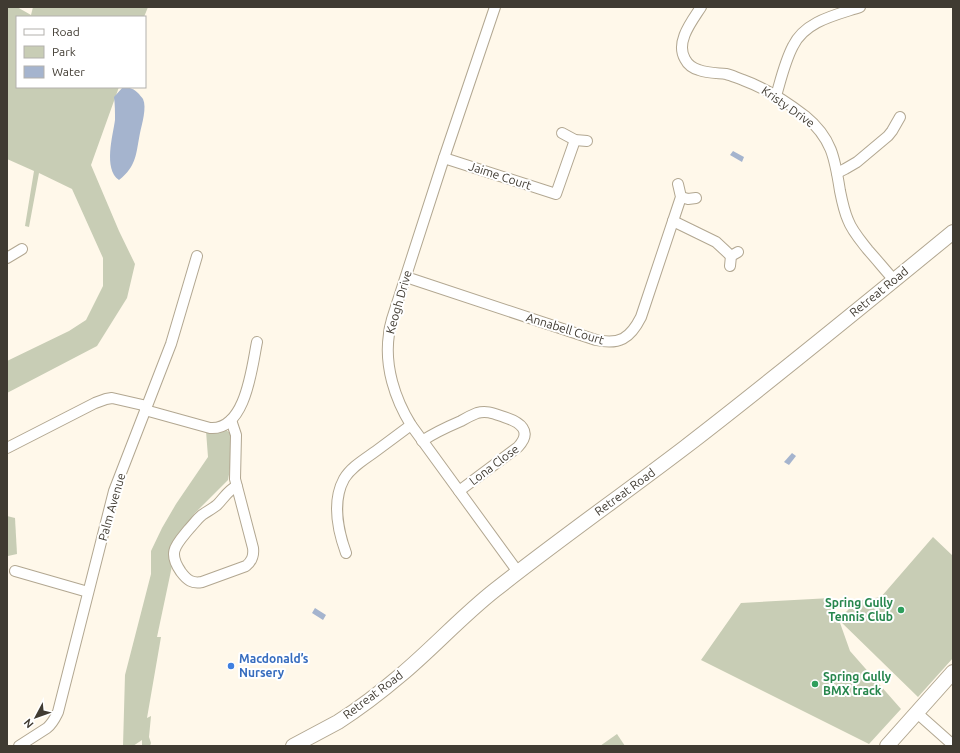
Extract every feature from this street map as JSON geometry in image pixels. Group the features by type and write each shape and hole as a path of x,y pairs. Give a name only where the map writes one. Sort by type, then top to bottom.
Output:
{"street":[{"name":"Keogh Drive","path":"495,7 392,319 388,335 388,350 389,367 404,414 422,441 518,572"},
{"name":"Kristy Drive","path":"701,7 686,32 681,46 683,57 692,68 727,74 759,87 776,96 804,115 822,132 832,150 842,201 848,221 858,237 894,280"},
{"path":"776,96 793,44 799,36 807,29 826,18 860,7"},
{"path":"837,173 857,162 888,136 900,117"},
{"path":"562,134 575,140 587,142"},
{"name":"Jaime Court","path":"444,158 556,194 575,140"},
{"path":"678,184 681,198 696,198"},
{"name":"Annabell Court","path":"406,277 596,340 606,342 622,340 634,330 641,317 681,198"},
{"path":"673,221 716,242 733,258"},
{"name":"Retreat Road","path":"293,746 337,722 364,704 415,663 471,610 496,589 746,400 953,232"},
{"path":"7,258 22,249"},
{"name":"Palm Avenue","path":"19,746 48,728 58,712 114,491 171,344 197,256"},
{"path":"7,448 95,403 112,398 210,428 221,427 231,420 238,412 244,399 257,342"},
{"name":"Lona Close","path":"422,441 476,413 491,412 514,420 522,428 525,433 525,438 522,443 459,492"},
{"path":"231,420 236,435 235,473 237,486 254,554 250,563 246,566 202,582 197,583 187,580 174,557 175,548 200,517 217,505 232,488 237,486"},
{"path":"346,553 339,529 337,515 339,492 344,478 358,464 411,425"},
{"path":"15,571 88,592"},
{"path":"887,746 953,672"},
{"path":"917,713 953,745"}],"green space":[{"path":"7,7 17,7 31,15 33,7 148,7 144,16 16,16 16,88 119,88 91,165 119,231 135,264 127,298 97,346 7,393 7,361 69,331 86,320 103,286 103,258 72,189 39,173 29,227 25,226 34,171 7,159"},
{"path":"225,429 230,433 231,445 231,462 228,480 195,513 172,544 169,555 172,566 157,637 161,637 147,718 151,716 149,737 151,743 150,746 142,746 142,740 133,746 123,746 125,675 151,574 151,551 176,504 208,457 206,431"},
{"path":"7,516 15,518 17,554 8,556"},
{"name":"Spring Gully BMX track","path":"933,537 953,556 953,658 918,697 839,620 850,651 901,709 869,744 701,660 741,603 831,598 839,619 857,601 881,597"},
{"path":"617,734 625,746 600,746"}],"water":[{"path":"122,88 130,88 143,98 144,102 143,120 135,159 129,170 119,180 114,175 110,160 115,120 114,97"},
{"path":"733,151 744,157 742,162 730,155"},
{"path":"792,453 796,456 789,465 784,462"},
{"path":"315,608 326,615 323,620 312,613"}],"place":[{"name":"Spring Gully Tennis Club","path":"901,610"},
{"name":"Macdonald’s Nursery","path":"231,666"},
{"name":"Spring Gully BMX track","path":"815,684"}]}
